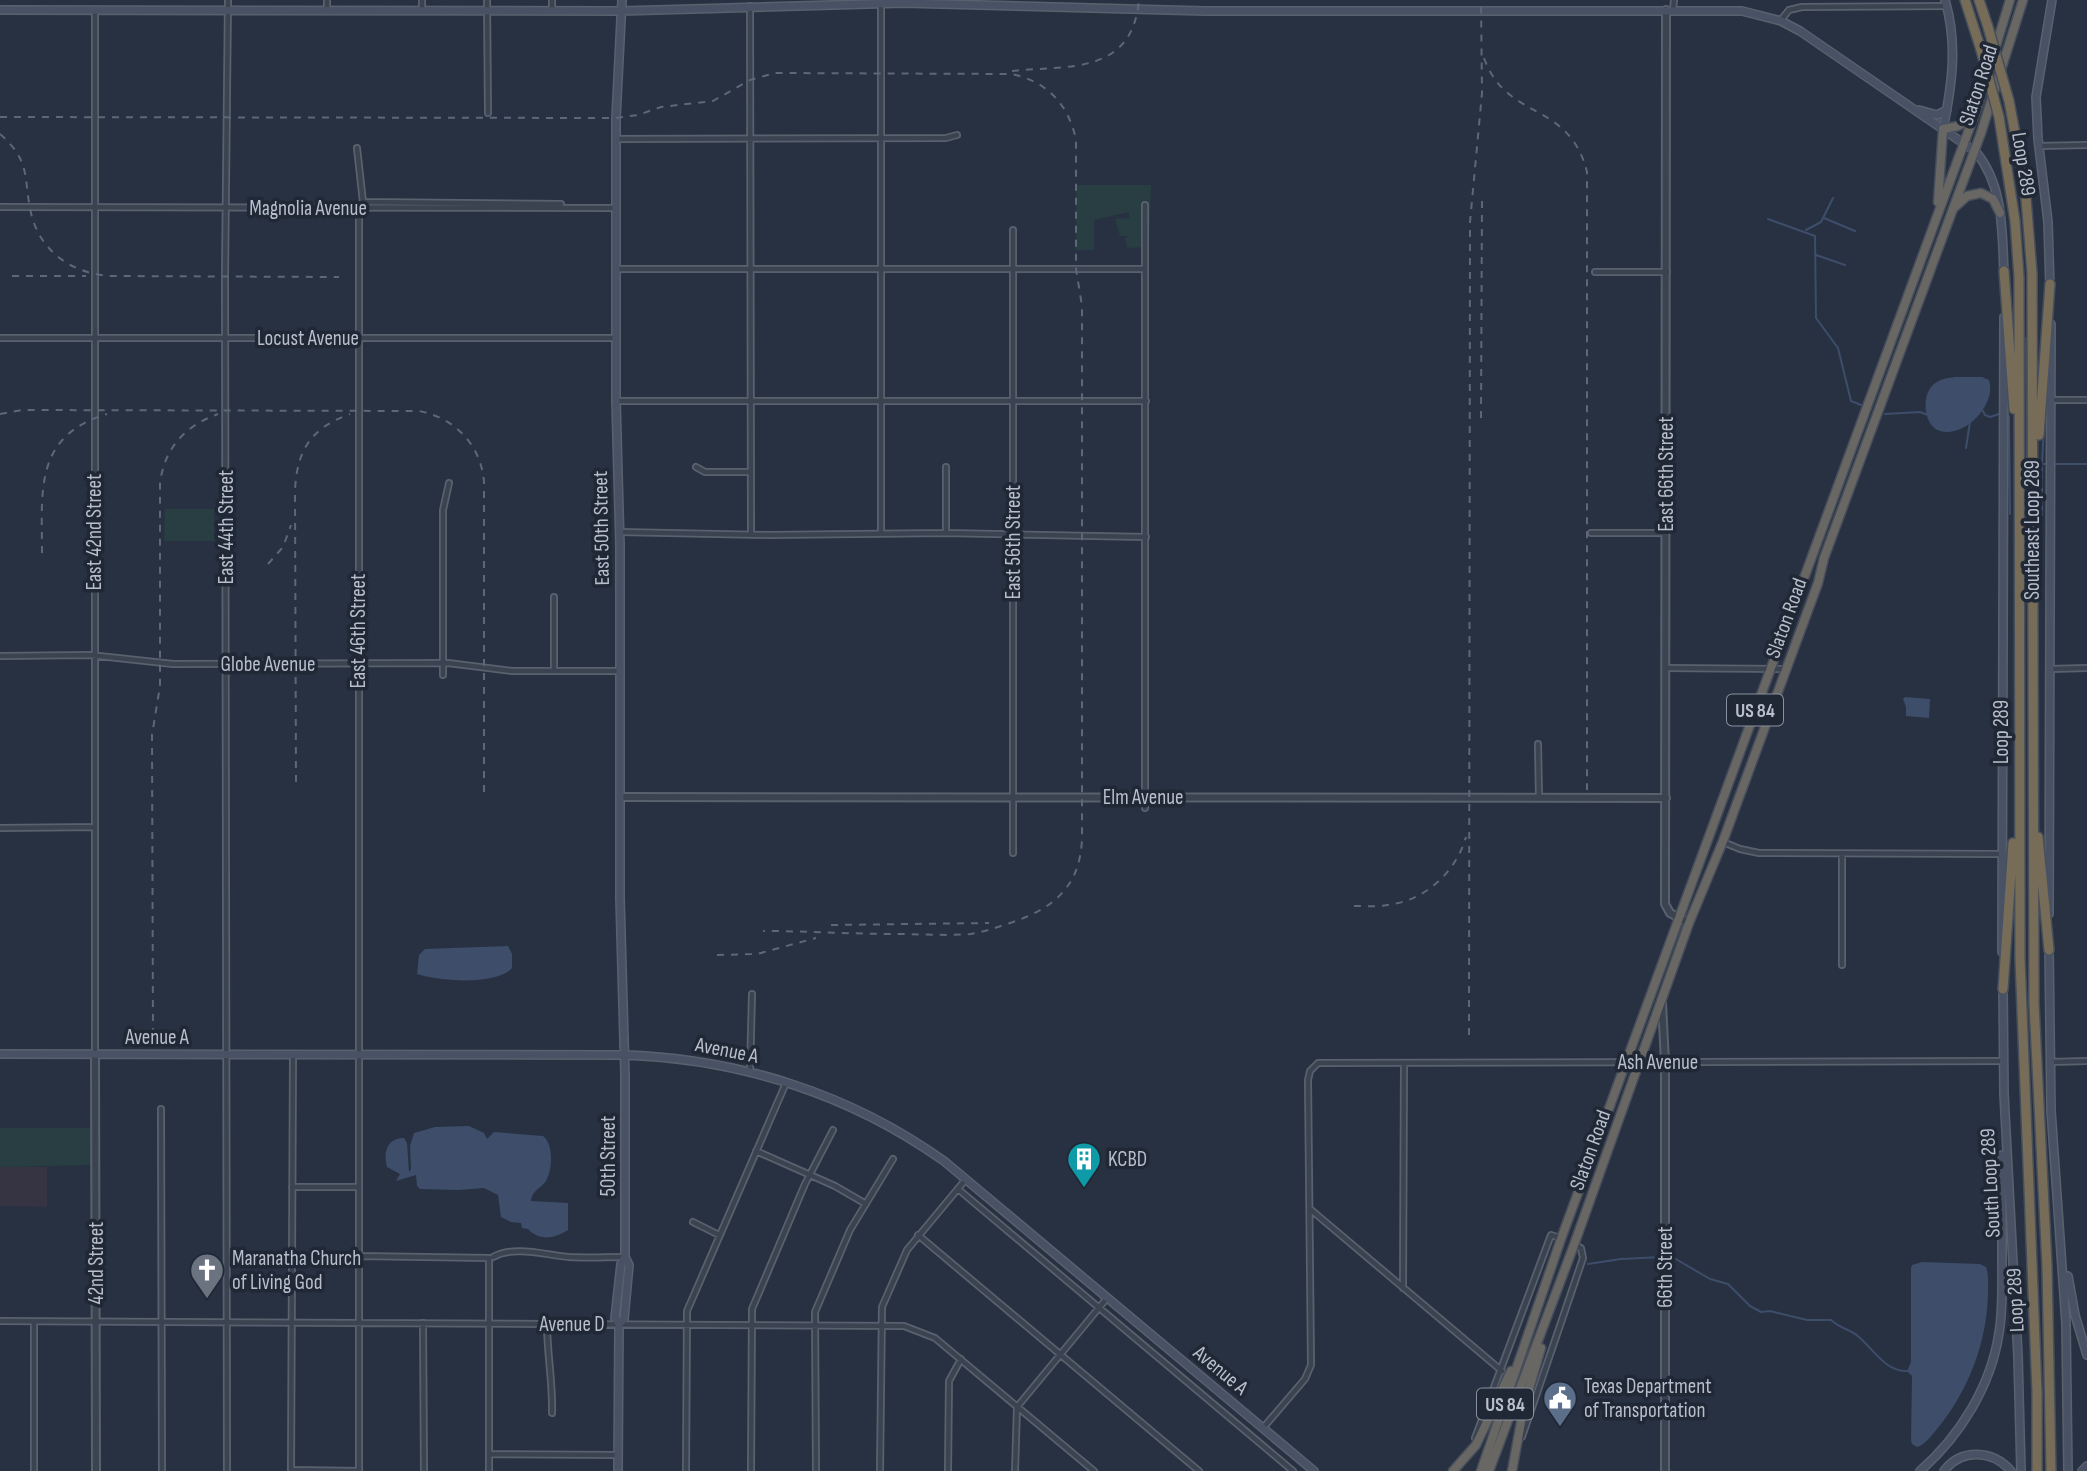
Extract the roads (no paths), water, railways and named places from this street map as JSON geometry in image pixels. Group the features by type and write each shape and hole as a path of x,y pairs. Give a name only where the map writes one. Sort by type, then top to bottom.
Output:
{"highway":[{"name":"Loop 289","path":"1965,0 1999,117 2018,251 2021,1005 2038,1471"},
{"name":"Loop 289","path":"1979,0 2009,101 2025,186 2032,273 2034,1004 2047,1280 2051,1471"},
{"name":"Slaton Road","path":"1481,1471 1561,1239 1973,117 2010,0"},
{"name":"Slaton Road","path":"1489,1471 1574,1245 1689,923 1723,841 1818,583 1824,558 1974,151 2023,0"},
{"path":"1938,212 1943,129 1958,126 1973,117"},
{"path":"1953,209 1967,196 1982,193 1993,199 2000,213"},
{"path":"2004,271 2019,552"},
{"path":"1916,272 1928,276"},
{"path":"2033,552 2050,284"},
{"path":"2003,989 2018,753"},
{"path":"2033,781 2049,950"},
{"path":"1724,792 1738,798"},
{"path":"1561,1239 1574,1245"},
{"path":"1512,1471 1524,1406 1557,1291"},
{"path":"1453,1471 1476,1445 1527,1337"}],"main road":[{"name":"East 50th Street","path":"622,0 616,139 616,401 620,532 620,932 625,1055"},
{"name":"Southeast Loop 289","path":"2049,1062 2050,284 2048,222 2036,119 2037,80 2052,0"},
{"path":"1943,129 1952,88 1954,55 1946,3"},
{"name":"Southeast Loop 289","path":"0,10 621,11 881,4 1205,11 1742,11 1781,21 1800,31 1974,151 1992,178 2000,213 2004,271 2003,1061"},
{"path":"1912,108 1937,115 1947,110"},
{"name":"Avenue A","path":"0,1055 625,1055 689,1060 786,1082 840,1102 881,1122 915,1142 966,1179 1309,1469"},
{"name":"50th Street","path":"618,1471 619,1324 624,1319 629,1265 625,1257 625,1055"},
{"name":"South Loop 289","path":"2003,1061 2021,1471"},
{"path":"2049,1062 2066,1324 2068,1471"},
{"path":"1920,1471 1943,1448 1969,1413 1985,1382 1998,1340 2002,1290 2004,1094"},
{"path":"2057,1216 2072,1302 2087,1355"},
{"path":"1944,1471 1959,1458 1974,1454 1996,1458 2011,1471"},
{"path":"2082,1471 2087,1466"}],"street":[{"name":"East 44th Street","path":"227,1471 225,206 228,0"},
{"path":"327,0 327,10"},
{"path":"422,0 422,10"},
{"path":"487,0 488,113"},
{"path":"552,0 552,10"},
{"name":"East 66th Street","path":"1674,0 1670,10 1667,272 1665,904 1668,911 1678,918"},
{"path":"1781,21 1789,10 1802,7 1946,3"},
{"path":"881,4 881,533"},
{"path":"750,6 751,533"},
{"name":"East 42nd Street","path":"95,10 95,1055"},
{"path":"616,139 946,138 957,135"},
{"path":"2039,146 2087,145"},
{"path":"357,148 363,202 561,204"},
{"path":"1145,205 1145,808"},
{"name":"Magnolia Avenue","path":"0,207 616,208"},
{"name":"East 46th Street","path":"359,208 359,1471"},
{"name":"East 56th Street","path":"1013,230 1013,853"},
{"path":"617,269 1145,269"},
{"path":"1595,272 1667,272"},
{"name":"Locust Avenue","path":"0,338 616,338"},
{"path":"2050,400 2087,400"},
{"path":"616,401 1146,401"},
{"path":"696,467 705,471 751,472"},
{"path":"946,467 946,533"},
{"path":"443,675 443,510 449,483"},
{"path":"620,532 1146,537"},
{"path":"1591,533 1666,533"},
{"path":"554,597 554,671"},
{"name":"Globe Avenue","path":"0,656 94,656 160,663 443,663 498,670 621,671"},
{"path":"1666,668 1786,669"},
{"path":"2049,668 2087,668"},
{"path":"1538,744 1539,797"},
{"name":"Elm Avenue","path":"620,797 1666,798"},
{"path":"0,828 95,827"},
{"path":"1723,841 1740,849 1759,853 2002,854"},
{"path":"1842,854 1842,965"},
{"path":"1678,918 1689,923"},
{"path":"750,1072 752,994"},
{"path":"1662,1001 1665,1062"},
{"name":"42nd Street","path":"95,1055 96,1471"},
{"path":"293,1055 291,1471 359,1471"},
{"name":"Ash Avenue","path":"1310,1209 1308,1080 1314,1066 1324,1061 2003,1061"},
{"name":"66th Street","path":"1665,1062 1665,1471"},
{"path":"2049,1062 2087,1062"},
{"path":"1403,1288 1404,1063"},
{"path":"686,1471 687,1311 786,1082"},
{"path":"161,1109 162,1471"},
{"path":"751,1471 752,1309 810,1175 833,1130"},
{"path":"756,1151 838,1187 866,1204"},
{"path":"816,1471 815,1312 846,1239 894,1158"},
{"path":"880,1471 880,1324 884,1299 902,1259 918,1235 966,1179"},
{"path":"292,1187 358,1187"},
{"name":"Avenue A","path":"958,1189 1293,1471"},
{"path":"1310,1209 1502,1371"},
{"path":"1263,1428 1305,1379 1311,1365 1310,1209"},
{"path":"693,1223 719,1235"},
{"path":"918,1235 1199,1471"},
{"name":"Slaton Road","path":"1467,1455 1502,1371 1551,1236 1561,1239"},
{"name":"Slaton Road","path":"1512,1471 1583,1258 1581,1248 1574,1245"},
{"path":"358,1256 491,1257 529,1252 625,1257"},
{"path":"489,1471 491,1257"},
{"path":"1015,1471 1017,1406 1108,1298"},
{"name":"Avenue D","path":"0,1321 904,1326 935,1338 1094,1471"},
{"path":"34,1322 34,1471"},
{"path":"423,1323 424,1471"},
{"path":"547,1324 552,1413"},
{"path":"948,1471 949,1381 961,1359"},
{"path":"489,1454 618,1455"}],"water":[{"path":"1955,377 1982,377 1989,380 1988,399 1984,409 1969,424 1950,432 1940,431 1934,428 1927,417 1927,395 1936,382"},
{"path":"1903,699 1930,699 1929,718 1906,716"},
{"path":"508,946 512,954 512,968 494,978 452,980 417,974 419,955 425,949"},
{"path":"469,1126 484,1133 487,1139 494,1132 543,1136 546,1139 551,1156 549,1174 533,1194 531,1201 568,1203 568,1230 551,1237 541,1237 522,1228 521,1223 501,1217 498,1195 484,1188 420,1189 416,1175 396,1181 400,1174 387,1167 386,1151 394,1140 404,1138 407,1143 409,1172 410,1146 414,1133 435,1127"},
{"path":"1922,1262 1980,1264 1987,1270 1988,1294 1984,1330 1974,1366 1948,1415 1926,1442 1917,1447 1911,1440 1912,1376 1907,1371 1911,1362 1911,1268 1912,1265"}],"waterway":[{"path":"1806,230 1821,222 1833,198"},
{"path":"1824,218 1855,231"},
{"path":"1768,219 1815,236 1816,318 1838,348 1851,401 1861,405"},
{"path":"1816,255 1845,265"},
{"path":"2026,338 2027,516"},
{"path":"1983,411 1990,417 1999,414"},
{"path":"1885,414 1920,412 1928,415"},
{"path":"2009,416 2010,514"},
{"path":"1966,448 1970,422"},
{"path":"2044,424 2042,464 2047,464"},
{"path":"2042,464 2042,515"},
{"path":"2053,464 2087,464"},
{"path":"1588,1264 1662,1257"},
{"path":"1668,1257 1710,1279 1728,1284 1750,1306 1761,1312 1770,1311 1807,1320 1831,1320 1856,1334 1886,1364 1907,1371"}],"railway":[{"path":"1012,71 1075,66 1094,62 1110,54 1124,42 1134,25 1139,0"},
{"path":"1469,1035 1470,222 1482,93 1481,0"},
{"path":"1484,58 1494,78 1507,93 1553,121 1567,133 1578,149 1587,172 1587,790"},
{"path":"0,117 616,118 638,115 661,107 713,101 750,80 775,73 1011,74 1035,82 1054,96 1068,116 1076,140 1076,269 1082,306 1082,839 1076,871 1069,884 1050,904 1023,918 976,933 943,935 763,931"},
{"path":"0,134 22,162 31,213 42,239 60,258 84,271 111,276 339,277"},
{"path":"1481,418 1482,198"},
{"path":"12,276 86,276"},
{"path":"0,414 22,410 419,411 455,427 472,445 478,456 484,482 484,797"},
{"path":"42,553 43,487 54,451 66,436 83,424 107,414"},
{"path":"153,1035 152,735 160,686 160,484 166,460 178,440 196,425 218,414"},
{"path":"296,782 296,476 309,442 325,426 350,414"},
{"path":"268,564 283,547 291,525"},
{"path":"1354,906 1379,906 1401,902 1426,891 1447,873 1466,837"},
{"path":"831,925 989,923"},
{"path":"717,955 757,954 816,938"}],"place":[{"name":"KCBD","path":"1084,1189"},
{"name":"Maranatha Church of Living God","path":"207,1300"},
{"name":"Texas Department of Transportation","path":"1560,1428"}]}
